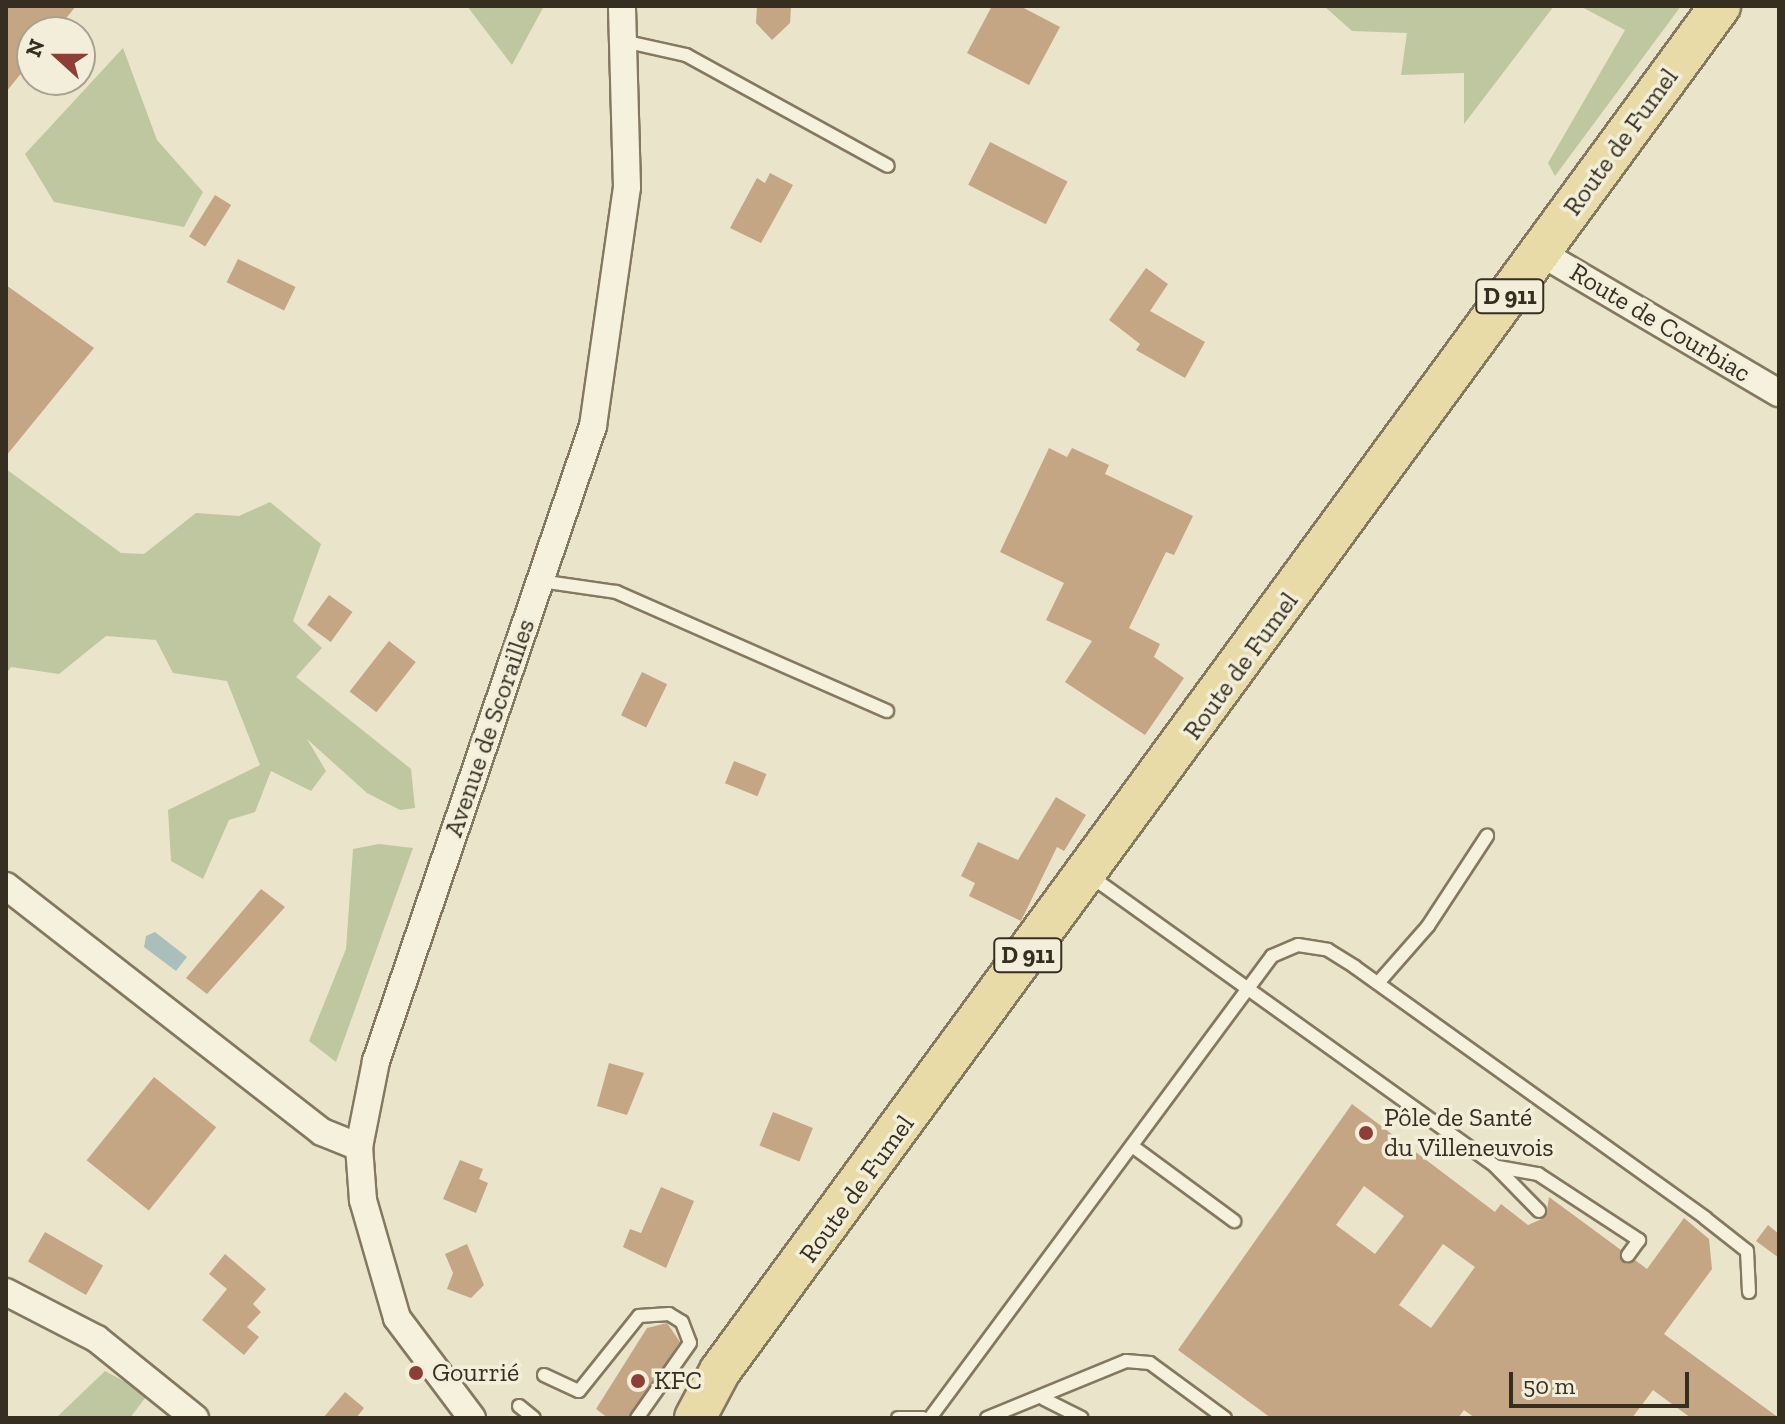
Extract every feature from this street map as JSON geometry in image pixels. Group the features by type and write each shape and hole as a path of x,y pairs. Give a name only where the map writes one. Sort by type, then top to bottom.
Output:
{"main road":[{"name":"Route de Fumel","path":"695,1418 720,1371 758,1324 1089,875 1720,6"},
{"name":"Route de Fumel","path":"723,1418 758,1324"}],"street":[{"name":"Avenue de Scorailles","path":"463,1415 397,1318 366,1213 359,1147 376,1061 593,426 612,318 627,187 622,6"},
{"name":"Route de Courbiac","path":"1541,253 1779,393"},
{"path":"6,886 322,1132 359,1147"},
{"path":"6,1292 97,1339 195,1418"}],"lane":[{"path":"623,41 686,55 888,166"},
{"path":"540,581 616,592 887,711"},
{"path":"1378,983 1428,926 1487,836"},
{"path":"1089,875 1495,1166 1539,1211"},
{"path":"930,1418 1272,956 1298,945 1328,950 1378,983 1747,1251 1749,1292"},
{"path":"1132,1146 1234,1221"},
{"path":"1495,1166 1538,1174 1639,1240 1628,1255"},
{"path":"544,1375 579,1391 639,1316 669,1314 682,1322 690,1343 637,1418"},
{"path":"987,1418 1044,1399 1067,1383 1126,1361 1150,1363 1225,1418"},
{"path":"1044,1399 1082,1418"},
{"path":"519,1406 534,1418"},
{"path":"898,1418 923,1418"}],"green space":[{"path":"467,6 544,6 512,65"},
{"path":"1324,6 1554,6 1464,124 1464,73 1401,75 1407,33 1352,31"},
{"path":"1580,6 1681,6 1555,176 1548,163 1625,30"},
{"path":"123,48 157,140 203,192 184,227 54,202 25,154 79,96 96,96 96,77"},
{"path":"6,469 121,553 144,554 196,513 239,516 270,502 321,544 293,621 322,648 296,677 411,769 415,808 400,810 367,793 307,739 326,771 311,791 271,771 255,812 229,820 203,879 171,861 168,810 260,765 227,681 173,673 156,640 106,636 59,674 11,667 6,674"},
{"path":"379,844 413,848 336,1062 309,1041 346,949 353,849"},
{"path":"105,1371 148,1394 130,1418 56,1418"}],"shaded area":[{"path":"155,932 187,957 176,971 144,947 146,936"}],"building":[{"path":"6,6 76,6 68,16 16,16 16,80 6,92"},
{"path":"757,6 791,6 790,23 772,40 756,23"},
{"path":"992,6 1020,6 1060,27 1029,85 967,53"},
{"path":"990,142 1068,181 1046,224 968,185"},
{"path":"770,173 793,185 761,243 730,228 757,178 765,183"},
{"path":"215,195 231,205 205,247 189,237"},
{"path":"238,259 296,287 284,310 227,282"},
{"path":"1146,268 1168,284 1150,311 1205,342 1185,378 1136,350 1140,344 1109,320"},
{"path":"6,285 94,348 6,456"},
{"path":"1049,448 1067,457 1072,448 1109,465 1105,474 1193,516 1174,555 1166,552 1129,628 1160,644 1154,657 1184,678 1145,735 1065,682 1092,641 1046,620 1064,583 1000,552"},
{"path":"329,595 352,612 331,642 307,625"},
{"path":"389,641 416,662 376,712 350,691"},
{"path":"642,672 667,684 646,727 621,715"},
{"path":"734,761 766,774 757,796 725,783"},
{"path":"1056,797 1086,815 1064,851 1057,847 1021,921 969,896 975,883 961,876 978,842 1018,860"},
{"path":"261,889 285,907 207,994 186,978"},
{"path":"609,1063 644,1073 627,1115 597,1106"},
{"path":"154,1077 216,1127 149,1211 87,1160"},
{"name":"Pôle de Santé du Villeneuvois","path":"1352,1104 1495,1212 1501,1204 1528,1225 1546,1217 1549,1197 1621,1250 1626,1264 1635,1260 1647,1269 1684,1218 1709,1239 1712,1269 1664,1334 1779,1418 1691,1418 1653,1390 1632,1418 1475,1418 1464,1410 1458,1418 1271,1418 1178,1350","holes":["1364,1186 1404,1216 1375,1254 1336,1225","1443,1244 1475,1267 1431,1328 1399,1305"]},
{"path":"773,1112 813,1128 799,1161 760,1145"},
{"path":"460,1160 483,1169 479,1179 488,1183 476,1213 443,1199"},
{"path":"661,1187 694,1201 666,1268 623,1247 630,1229 641,1233"},
{"path":"1768,1225 1779,1234 1779,1258 1756,1241"},
{"path":"45,1232 103,1266 86,1295 28,1261"},
{"path":"467,1244 484,1285 471,1298 447,1289 453,1273 445,1254"},
{"path":"225,1254 266,1289 253,1304 261,1312 247,1327 259,1337 244,1355 202,1320 227,1289 209,1274"},
{"name":"KFC","path":"667,1323 680,1342 628,1418 608,1418 596,1409 647,1328"},
{"path":"345,1392 364,1408 356,1418 323,1418"}],"place":[{"name":"Pôle de Santé du Villeneuvois","path":"1366,1133"},
{"name":"Gourrié","path":"416,1373"},
{"name":"KFC","path":"638,1381"}]}
